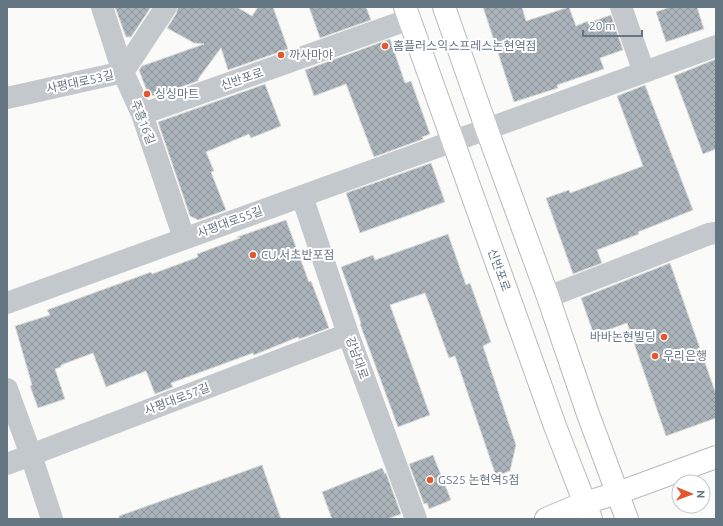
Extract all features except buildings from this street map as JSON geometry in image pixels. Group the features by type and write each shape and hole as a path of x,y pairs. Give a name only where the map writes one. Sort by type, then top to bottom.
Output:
{"main road":[{"path":"444,7 548,297 588,414 627,519"},
{"name":"신반포로","path":"408,13 452,141 555,426 588,511"},
{"path":"546,519 588,511 618,493 716,457"}],"street":[{"name":"주흥16길","path":"102,7 124,72 142,114 184,238"},
{"name":"사평대로53길","path":"7,98 124,72 166,7"},
{"path":"621,7 644,72"},
{"name":"신반포로","path":"142,114 408,13"},
{"name":"사평대로55길","path":"7,303 716,46"},
{"name":"강남대로","path":"302,196 348,334 416,519"},
{"path":"548,297 702,237 716,233"},
{"name":"사평대로57길","path":"7,464 348,334"},
{"path":"7,389 52,519"}],"place":[{"name":"홈플러스익스프레스논현역점","path":"385,46"},
{"name":"까사마야","path":"281,55"},
{"name":"싱싱마트","path":"147,94"},
{"name":"CU 서초반포점","path":"253,255"},
{"name":"바바논현빌딩","path":"664,337"},
{"name":"우리은행","path":"655,356"},
{"name":"GS25 논현역5점","path":"430,480"}]}
